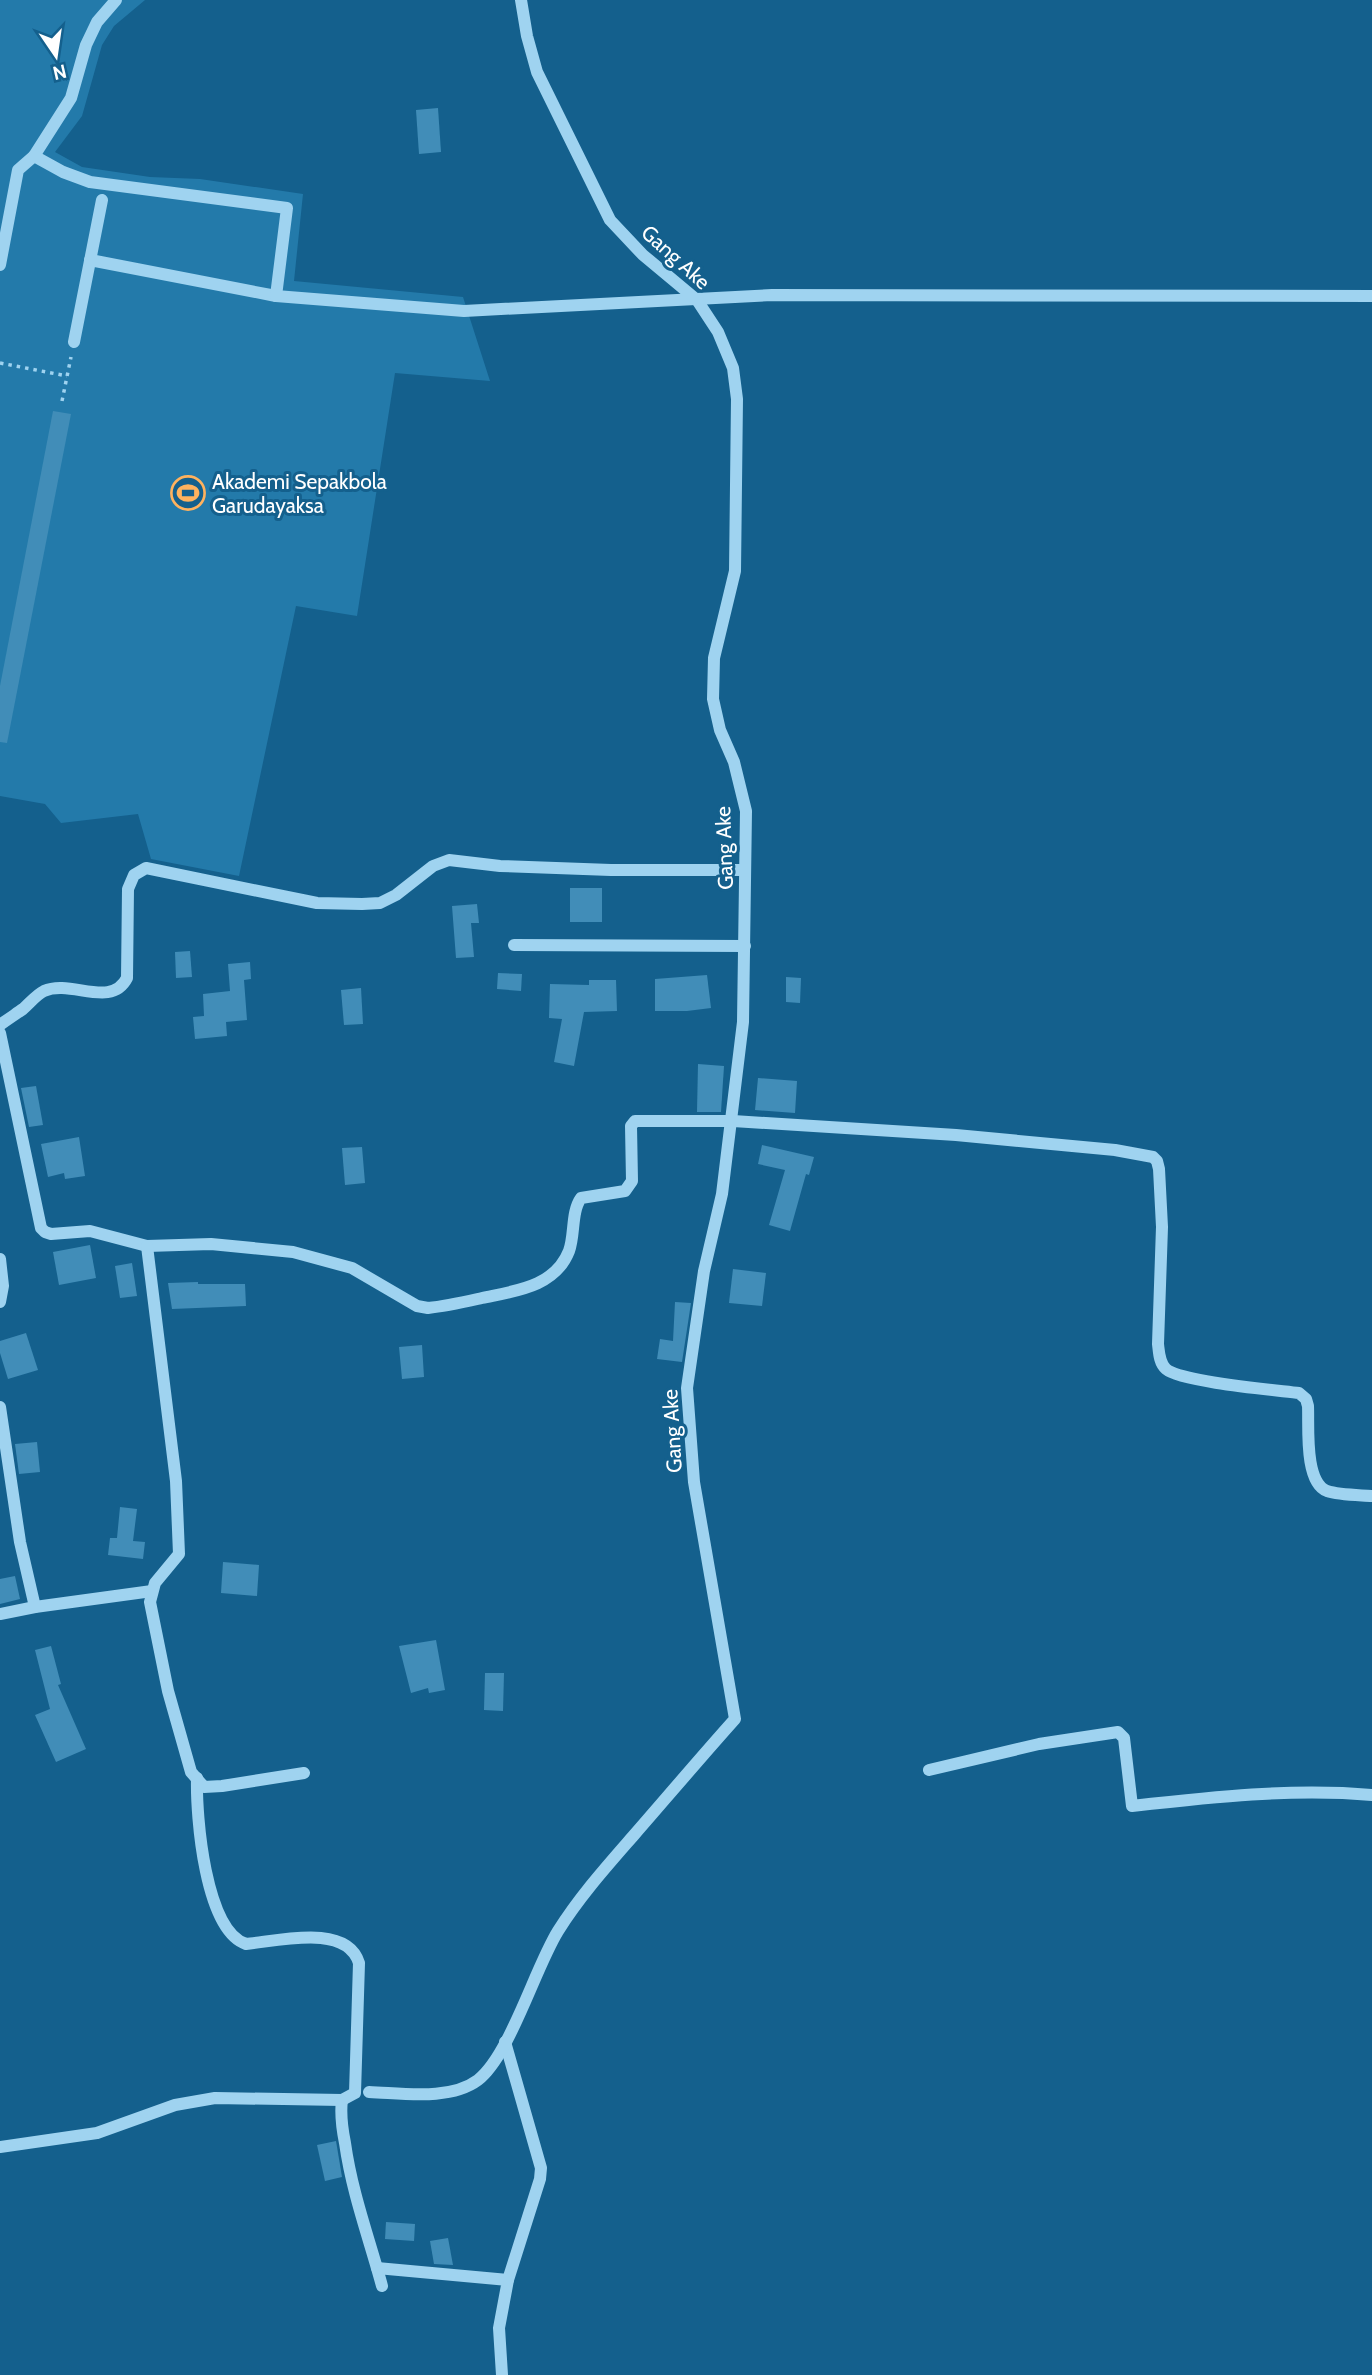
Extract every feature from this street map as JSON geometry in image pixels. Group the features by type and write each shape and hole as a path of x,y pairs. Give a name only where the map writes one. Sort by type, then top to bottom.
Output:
{"street":[{"path":"0,265 18,170 34,156 71,97 86,45 97,22 116,0"},
{"name":"Gang Ake","path":"505,2042 557,1933 580,1898 735,1719 694,1482 687,1388 704,1271 722,1194 733,1121 743,1022 745,946 746,811 734,762 720,730 713,699 714,658 735,570 737,399 733,368 718,332 697,300 634,246 610,220 537,72 521,0"},
{"path":"34,156 90,182 287,208 276,296"},
{"path":"74,342 102,200"},
{"path":"90,260 276,296 464,311 772,295 1372,296"},
{"path":"0,1025 50,989 64,987 111,992 122,987 127,978 128,889 134,875 146,868 317,903 362,904 380,903 396,895 433,866 449,860 500,866 745,870"},
{"path":"514,945 745,946"},
{"path":"0,1033 41,1228 45,1232 100,1232 147,1246 212,1244 293,1252 352,1268 417,1306 428,1308 526,1289 558,1270 568,1253 581,1198 625,1191 630,1186 631,1126 635,1121 733,1121 956,1135 1115,1150 1153,1157 1157,1161 1162,1227 1158,1344 1161,1363 1167,1371 1220,1384 1299,1393 1306,1398 1308,1406 1309,1459 1318,1483 1326,1491 1372,1496"},
{"path":"147,1246 176,1480 179,1554 155,1583 150,1602 168,1691 191,1772 204,1787 222,1787 304,1773"},
{"path":"0,1259 4,1286 0,1302"},
{"path":"0,1407 20,1542 35,1607"},
{"path":"0,1614 152,1591"},
{"path":"929,1770 1058,1740 1118,1732 1124,1738 1132,1806 1260,1794 1372,1795"},
{"path":"0,2147 97,2133 174,2105 215,2098 342,2100 355,2093 359,1964 357,1956 342,1943 329,1938 246,1944 236,1941 219,1916 200,1846 196,1812 197,1778"},
{"path":"369,2092 439,2093 459,2089 480,2079 491,2067 505,2042"},
{"path":"502,2375 499,2328 508,2280 540,2179 541,2168 505,2042"},
{"path":"342,2100 340,2112 347,2159 359,2214 382,2286"},
{"path":"377,2268 508,2280"}],"path":[{"path":"62,401 74,342"},
{"path":"0,363 67,376"}],"shaded area":[{"name":"Akademi Sepakbola Garudayaksa","path":"0,0 145,0 114,26 102,45 82,116 55,152 82,167 150,177 200,179 303,194 294,281 463,297 490,381 395,373 357,616 296,606 239,876 151,859 138,814 61,823 45,804 0,796"}],"building":[{"path":"438,108 441,152 419,154 416,110"},
{"path":"53,411 71,414 7,743 0,742 0,686"},
{"path":"570,888 602,888 602,922 570,922"},
{"path":"477,904 479,923 471,923 474,957 456,958 452,906"},
{"path":"190,951 192,977 176,978 175,952"},
{"path":"250,962 251,979 244,980 247,1020 226,1022 227,1036 195,1039 193,1017 204,1016 203,994 230,991 228,964"},
{"path":"498,973 522,974 521,991 497,989"},
{"path":"707,975 711,1008 655,1011 655,979"},
{"path":"786,977 801,978 800,1003 786,1002"},
{"path":"589,980 616,980 617,1011 584,1012 574,1066 554,1062 562,1019 549,1018 550,984 589,985"},
{"path":"361,988 363,1024 344,1025 341,990"},
{"path":"698,1064 724,1066 721,1112 697,1112"},
{"path":"758,1078 797,1081 795,1113 755,1110"},
{"path":"36,1086 43,1125 29,1127 21,1088"},
{"path":"79,1137 85,1176 65,1179 64,1173 48,1177 41,1144"},
{"path":"762,1145 814,1157 809,1175 806,1174 790,1231 769,1225 785,1170 758,1164"},
{"path":"362,1147 365,1183 345,1185 342,1148"},
{"path":"90,1245 96,1278 59,1285 53,1252"},
{"path":"132,1263 137,1296 120,1298 115,1266"},
{"path":"733,1269 766,1273 762,1306 729,1303"},
{"path":"168,1283 245,1284 246,1306 172,1309"},
{"path":"675,1302 691,1303 682,1362 657,1359 660,1339 673,1341"},
{"path":"26,1333 38,1370 8,1379 0,1353 0,1341"},
{"path":"422,1345 424,1377 402,1379 399,1347"},
{"path":"37,1442 40,1472 19,1474 15,1444"},
{"path":"120,1507 137,1509 133,1541 145,1542 143,1559 108,1555 110,1538 117,1538"},
{"path":"223,1562 259,1565 257,1596 221,1593"},
{"path":"15,1576 20,1599 0,1604 0,1579"},
{"path":"436,1640 445,1690 429,1693 428,1688 411,1693 399,1646"},
{"path":"51,1646 61,1684 58,1685 86,1749 56,1762 35,1715 50,1709 35,1650"},
{"path":"485,1673 504,1673 503,1711 484,1710"},
{"path":"336,2141 342,2177 325,2181 317,2145"},
{"path":"386,2222 415,2224 414,2241 385,2239"},
{"path":"448,2238 453,2265 434,2264 430,2241"}],"place":[{"name":"Akademi Sepakbola Garudayaksa","path":"188,493"}]}
